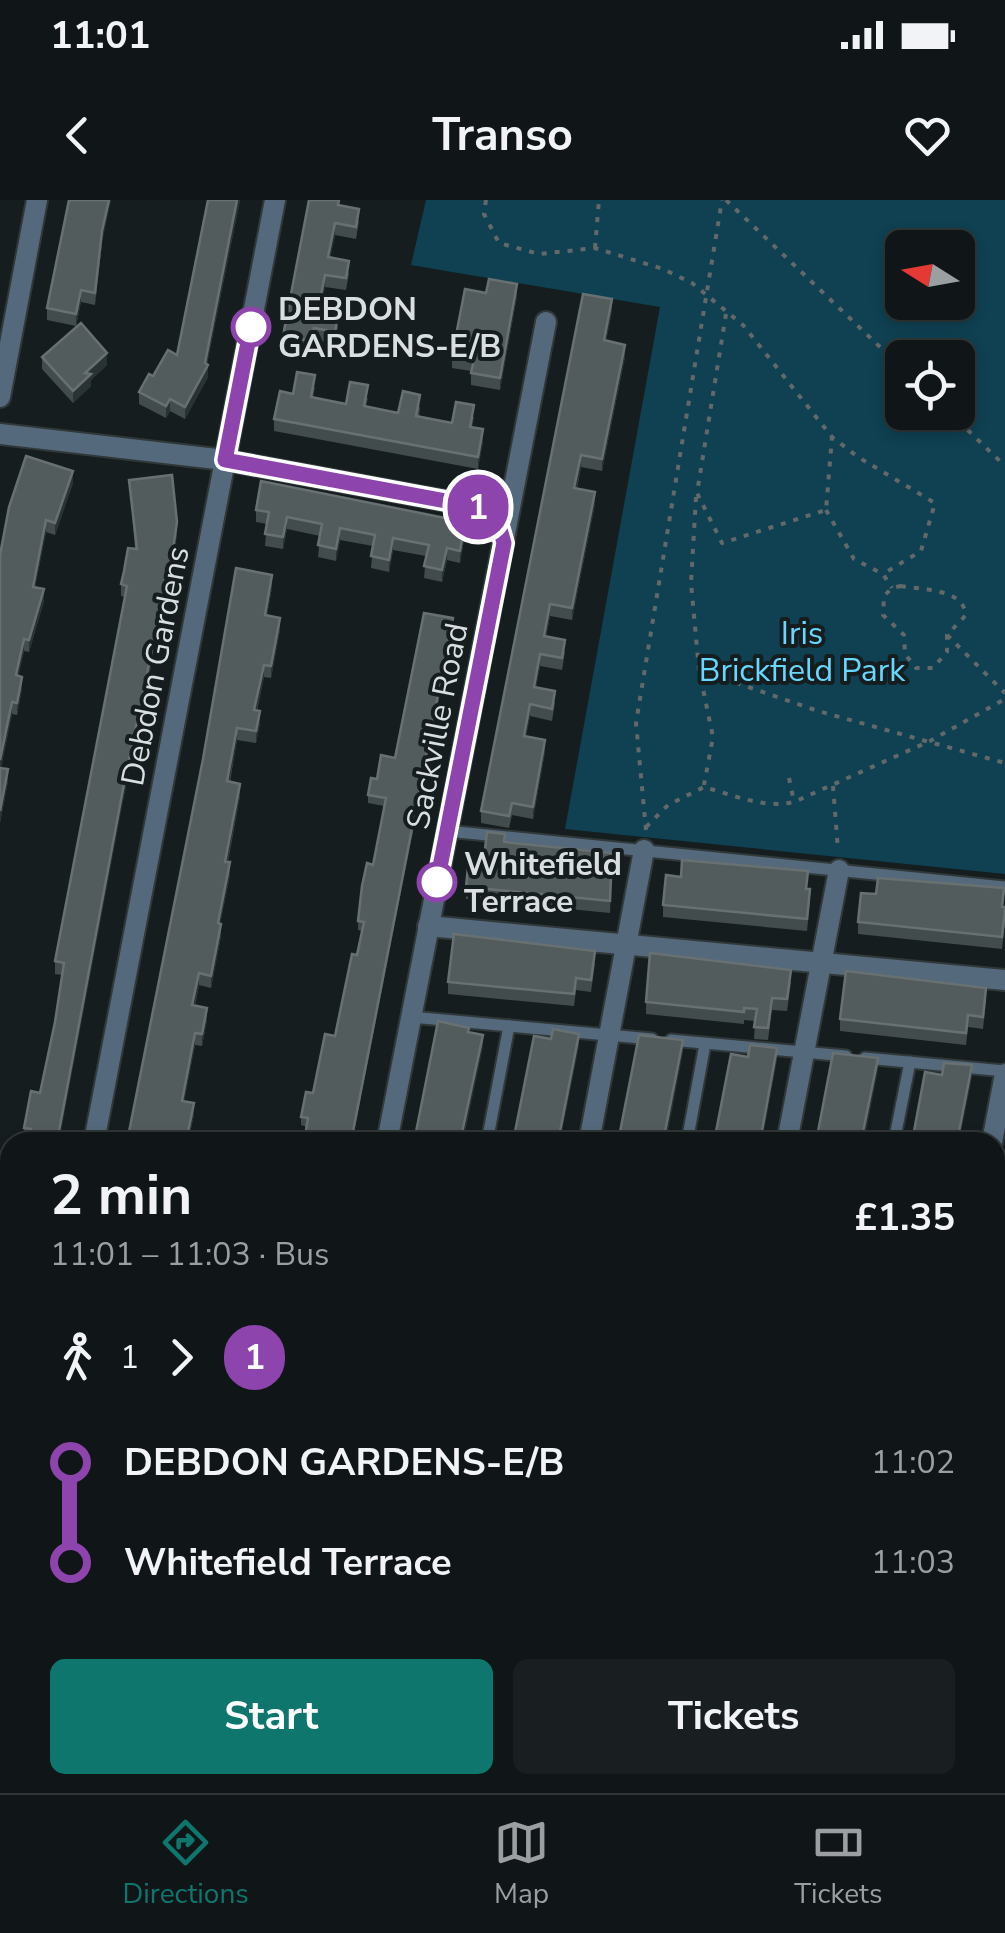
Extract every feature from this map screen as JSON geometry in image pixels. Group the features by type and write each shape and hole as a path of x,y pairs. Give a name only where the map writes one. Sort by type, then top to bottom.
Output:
{"street":[{"path":"0,397 37,200"},
{"name":"Debdon Gardens","path":"96,1132 275,200"},
{"name":"Sackville Road","path":"389,1132 546,322"},
{"path":"0,434 225,460 484,508 497,519 504,543"},
{"path":"591,1132 644,850"},
{"path":"790,1132 840,870"},
{"path":"428,926 1005,980"},
{"path":"994,1132 1005,1072"}],"lane":[{"path":"448,830 1005,887"},
{"path":"411,1017 1005,1072"},
{"path":"490,1132 509,1026"},
{"path":"688,1132 705,1044"},
{"path":"896,1132 910,1062"}],"path":[{"path":"486,200 484,214 500,243 539,254 596,248 663,269 692,283 743,325 832,438 935,503 922,551 884,574"},
{"path":"596,248 599,200"},
{"path":"644,850 646,828 636,722 724,200"},
{"path":"724,200 885,352"},
{"path":"704,787 713,737 699,670 691,583 696,493 726,314"},
{"path":"968,430 1005,466"},
{"path":"832,438 826,510 854,559 884,574 892,588"},
{"path":"696,493 722,542 826,510"},
{"path":"892,588 955,596 965,606 966,614 947,634 947,652 933,668 916,668 904,654 904,635 884,615 884,596 892,588"},
{"path":"646,828 668,804 704,787 748,800 780,805 794,802 930,742 1005,696 947,634"},
{"path":"699,670 818,711 1005,763"},
{"path":"789,778 794,802"},
{"path":"833,786 840,870"}],"green space":[{"name":"Iris Brickfield Park","path":"426,200 1005,200 1005,874 565,829 660,307 411,265"}],"building":[{"path":"69,200 109,200 95,293 81,290 76,314 47,308"},
{"path":"208,200 237,200 205,363 208,365 185,407 170,399 166,406 139,392 168,350 177,355"},
{"path":"309,200 339,200 338,205 359,209 356,227 335,223 328,257 349,261 346,278 325,275 318,310 338,314 335,332 314,328 311,341 283,336"},
{"path":"489,279 517,284 500,378 471,373 474,360 452,356 465,289 486,293"},
{"path":"583,294 612,299 604,340 625,345 602,459 581,455 574,488 595,492 572,608 550,604 544,636 565,640 562,658 540,654 534,687 555,691 552,709 530,704 524,736 545,740 533,807 512,803 509,816 481,811"},
{"path":"81,323 107,353 85,373 91,374 73,391 42,357"},
{"path":"297,372 315,375 311,397 346,404 350,382 368,385 364,406 398,413 403,391 420,395 416,416 452,423 456,402 474,405 470,427 483,429 478,457 274,419 280,391 293,394"},
{"path":"26,456 73,471 55,523 46,520 33,587 44,589 29,640 24,639 16,675 22,677 17,703 12,702 0,760 0,555 9,507"},
{"path":"172,475 177,522 173,549 59,1132 30,1132 24,1128 31,1091 40,1093 55,1022 64,963 55,961 127,586 121,584 128,548 137,549 129,480"},
{"path":"261,481 465,522 460,551 447,548 442,570 424,566 429,545 393,538 389,560 371,556 375,535 340,528 336,549 318,545 322,524 287,517 283,537 265,534 269,512 256,510"},
{"path":"236,568 272,575 265,615 280,618 271,666 264,665 254,710 260,711 256,731 237,728 227,781 240,784 225,862 230,862 218,923 221,924 211,976 199,973 192,1005 207,1008 202,1034 195,1033 182,1101 194,1103 188,1132 129,1132 203,759"},
{"path":"424,613 453,618 353,1132 306,1132 308,1118 301,1117 306,1092 313,1093 325,1034 335,1036 352,954 357,955 364,922 358,921 362,886 367,863 373,865 386,798 368,795 371,778 377,779 381,755 395,758"},
{"path":"0,768 8,769 0,811"},
{"path":"487,832 505,834 504,842 612,853 610,901 466,887 469,857 484,858"},
{"path":"682,860 808,871 807,919 663,905 666,875 681,877"},
{"path":"878,878 1004,888 1002,937 858,922 861,893 876,894"},
{"path":"454,934 595,951 591,980 576,978 574,994 448,982"},
{"path":"650,953 791,970 787,999 772,998 768,1028 754,1027 757,1009 744,1008 744,1012 646,1002"},
{"path":"846,971 986,988 983,1017 968,1015 966,1033 840,1019"},
{"path":"438,1021 483,1035 462,1132 416,1132"},
{"path":"553,1029 579,1034 560,1132 515,1132 534,1036 551,1039"},
{"path":"639,1035 683,1040 665,1132 620,1132"},
{"path":"750,1045 777,1048 762,1132 716,1132 731,1054 748,1057"},
{"path":"833,1053 878,1058 863,1132 818,1132"},
{"path":"944,1063 972,1065 959,1132 914,1132 925,1072 942,1075"}],"bus line":[{"name":"1","path":"251,327 225,460 484,508 497,519 504,543 437,882"}],"place":[{"name":"DEBDON GARDENS-E/B","path":"251,327"},
{"name":"Whitefield Terrace","path":"437,882"}]}
